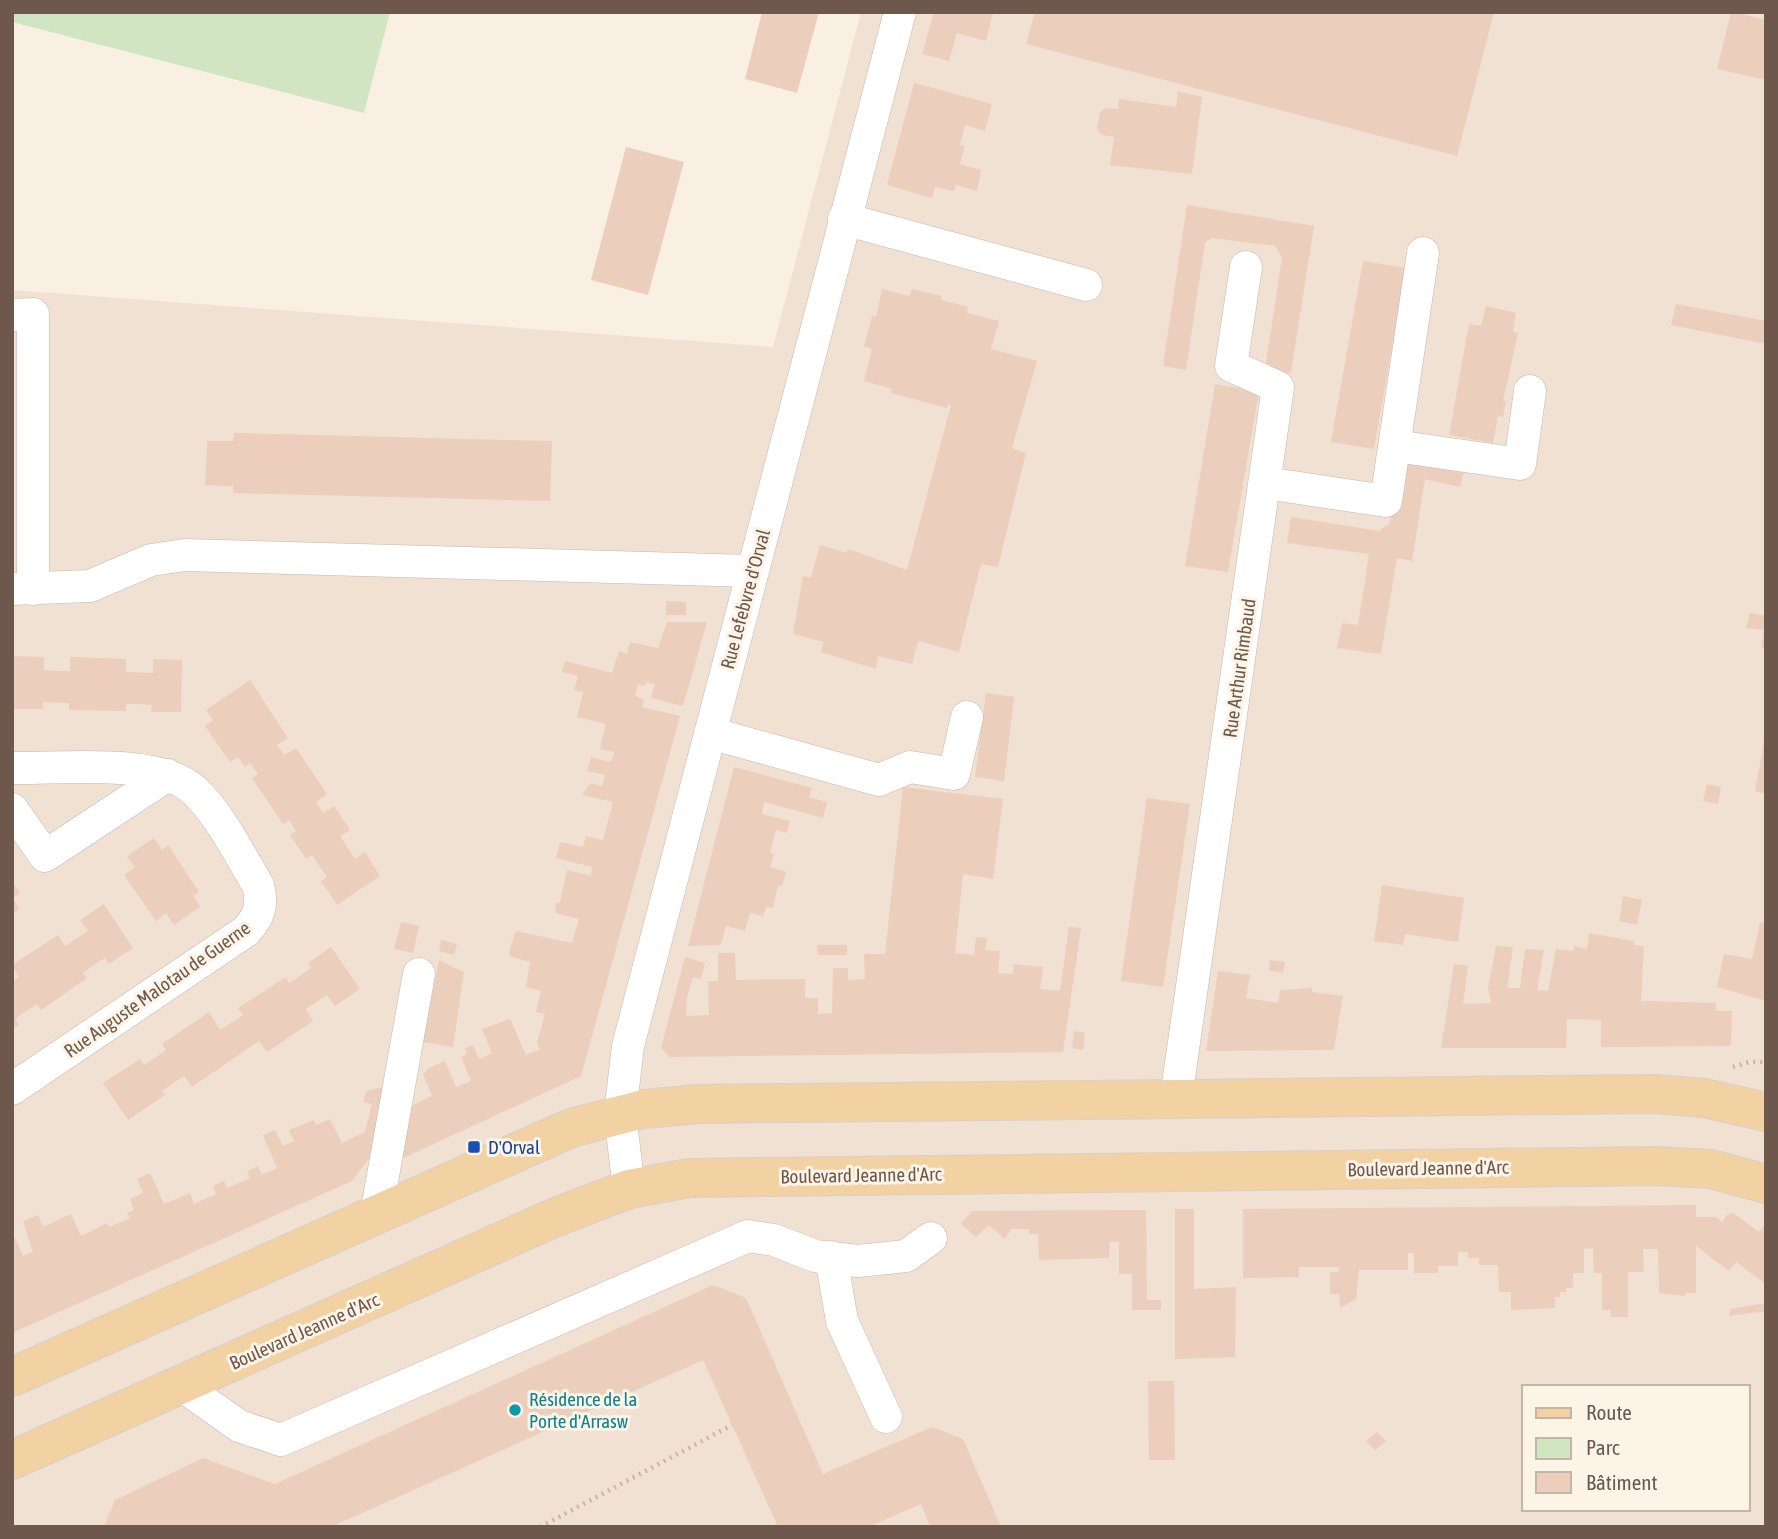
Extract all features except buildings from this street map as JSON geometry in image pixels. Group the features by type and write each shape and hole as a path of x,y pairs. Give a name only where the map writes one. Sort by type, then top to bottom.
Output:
{"main road":[{"path":"12,1377 570,1128 620,1114 698,1104 1654,1094 1704,1098 1766,1112"},
{"name":"Boulevard Jeanne d'Arc","path":"12,1460 556,1217 629,1189 689,1178 1643,1166 1711,1170 1766,1184"}],"street":[{"name":"Rue Lefebvre d'Orval","path":"629,1189 620,1114 628,1046 900,12"},
{"path":"844,219 1086,285"},
{"path":"1266,483 1386,501 1423,253"},
{"name":"Rue Arthur Rimbaud","path":"1176,1098 1278,387 1231,366 1246,267"},
{"path":"12,315 33,314 22,589 90,586 151,560 185,555 752,571"},
{"path":"1395,446 1520,464 1530,391"},
{"path":"710,733 879,780 910,767 954,774 967,717"},
{"name":"Rue Auguste Malotau de Guerne","path":"12,768 122,769 168,775 181,780 205,801 258,885 261,898 255,921 246,931 12,1089"},
{"path":"12,809 45,856 168,775"},
{"path":"376,1215 419,974"},
{"path":"181,1385 239,1426 281,1440 748,1236 774,1240 815,1256 858,1261 906,1256 931,1238"},
{"path":"831,1257 842,1321 886,1417"}],"path":[{"path":"540,1527 732,1425"}],"shaded area":[{"path":"861,12 1766,12 1766,1527 12,1527 12,290 773,347"}],"green space":[{"path":"12,12 390,12 364,113 12,22"}],"place":[{"name":"D'Orval","path":"474,1147"},
{"name":"Résidence de la Porte d'Arrasw","path":"515,1410"}]}
